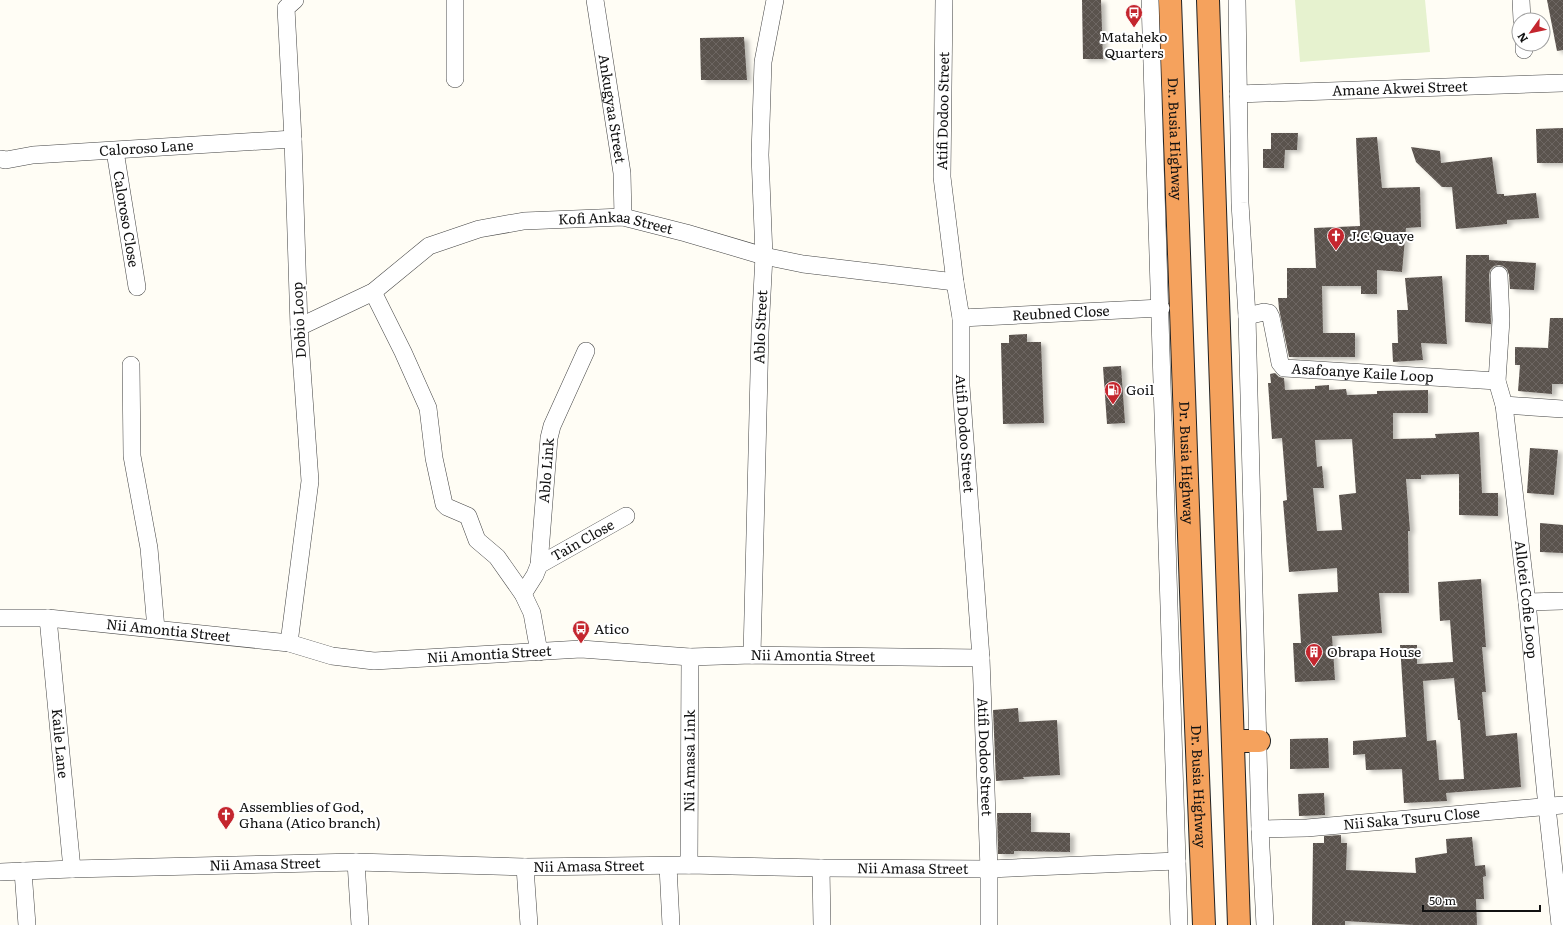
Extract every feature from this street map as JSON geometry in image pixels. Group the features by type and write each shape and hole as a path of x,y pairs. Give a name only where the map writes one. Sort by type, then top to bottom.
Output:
{"highway":[{"name":"Dr. Busia Highway","path":"1170,0 1192,645 1204,925"},
{"path":"1208,0 1239,925"},
{"path":"1233,741 1259,741"}],"street":[{"name":"Dobio Loop","path":"289,644 310,481 299,327 293,139 286,8 295,0"},
{"path":"455,0 455,79"},
{"name":"Ankugyaa Street","path":"596,0 622,173 623,217"},
{"name":"Ablo Street","path":"752,655 760,332 764,256 760,155 763,62 776,0"},
{"name":"Atifi Dodoo Street","path":"944,0 942,177 961,318 961,386 981,658 989,869 989,925"},
{"name":"Dr. Busia Highway","path":"1150,0 1161,308 1179,925"},
{"path":"1237,0 1240,203 1248,316 1260,829 1265,925"},
{"path":"1521,0 1522,12"},
{"name":"Amane Akwei Street","path":"1238,94 1563,83"},
{"name":"Caloroso Lane","path":"0,159 6,160 33,156 293,139"},
{"name":"Caloroso Close","path":"115,151 137,287"},
{"name":"Kofi Ankaa Street","path":"299,327 373,292 430,246 479,229 524,221 623,217 686,233 764,256 803,264 955,282"},
{"name":"Allotei Cofie Loop","path":"1499,275 1501,320 1497,381 1504,405 1527,602 1555,806 1560,925"},
{"path":"373,292 403,352 428,408 434,458 444,504 447,507 468,516 477,540 497,557 523,594 532,613 540,652"},
{"name":"Reubned Close","path":"961,318 1161,308"},
{"name":"Asafoanye Kaile Loop","path":"1248,316 1264,312 1269,313 1280,363 1284,368 1497,381"},
{"name":"Ablo Link","path":"523,594 536,575 539,565 549,438 552,426 586,350"},
{"path":"131,365 132,456 149,548 156,629"},
{"path":"1504,405 1563,408"},
{"name":"Tain Close","path":"539,565 626,516"},
{"path":"1527,602 1563,601"},
{"name":"Nii Amontia Street","path":"0,618 48,618 289,644 332,656 374,661 581,649 690,657 752,655 981,658"},
{"name":"Kaile Lane","path":"48,618 72,869"},
{"name":"Nii Amasa Link","path":"689,865 690,657"},
{"name":"Nii Saka Tsuru Close","path":"1260,829 1307,828 1555,806"},
{"name":"Nii Amasa Street","path":"0,872 356,862 525,866 689,865 821,868 989,869 1177,860"},
{"path":"356,862 360,925"},
{"path":"525,866 529,925"},
{"path":"668,866 671,925"},
{"path":"821,868 822,925"},
{"path":"23,871 27,925"}],"green space":[{"path":"1295,0 1425,0 1430,52 1300,62"}],"building":[{"path":"1082,0 1101,0 1103,59 1083,59"},
{"path":"1547,0 1563,0 1563,50 1557,51 1551,20 1551,12 1549,12"},
{"path":"744,37 747,80 701,80 700,38"},
{"path":"1563,128 1563,163 1537,163 1536,129"},
{"path":"1271,133 1298,133 1297,150 1285,150 1284,168 1263,168 1263,149 1271,149"},
{"path":"1377,137 1382,188 1420,187 1421,227 1406,228 1402,272 1377,270 1377,294 1361,294 1361,286 1322,286 1323,333 1355,333 1355,357 1289,357 1278,298 1287,298 1287,268 1316,268 1314,228 1360,226 1356,138"},
{"path":"1411,147 1440,151 1441,163 1492,157 1497,194 1504,194 1504,196 1536,193 1539,218 1507,220 1507,224 1456,229 1452,187 1442,187 1416,162"},
{"path":"1466,255 1489,255 1489,260 1536,263 1534,290 1510,289 1507,269 1499,265 1494,266 1490,270 1489,275 1491,324 1465,322"},
{"path":"1442,276 1447,344 1421,343 1423,360 1393,362 1392,343 1398,343 1397,310 1408,310 1405,278"},
{"path":"1550,318 1563,318 1563,384 1552,384 1552,394 1518,391 1520,365 1515,365 1515,347 1548,348"},
{"path":"1027,334 1027,342 1041,342 1044,423 1003,424 1001,343 1009,343 1009,335"},
{"path":"1121,366 1125,423 1107,424 1103,367"},
{"path":"1275,373 1279,377 1284,378 1285,390 1315,389 1315,386 1329,385 1329,390 1346,389 1347,395 1377,394 1377,391 1428,390 1428,413 1393,413 1393,439 1436,438 1435,434 1479,432 1482,493 1498,493 1498,516 1459,515 1459,474 1421,475 1421,479 1406,479 1410,531 1408,531 1409,593 1379,593 1382,633 1332,636 1335,680 1295,682 1293,643 1301,643 1298,594 1338,592 1337,568 1289,572 1283,501 1287,500 1282,438 1272,439 1268,383 1271,383 1270,374","holes":["1352,439 1356,493 1339,495 1342,530 1317,531 1313,488 1324,488 1322,466 1317,467 1315,440"]},
{"path":"1530,448 1558,450 1554,495 1527,493"},
{"path":"1540,523 1563,525 1563,553 1540,552"},
{"path":"1481,579 1486,647 1482,647 1486,692 1482,692 1486,736 1517,733 1521,787 1446,793 1447,801 1404,803 1402,769 1366,770 1365,754 1353,755 1353,741 1406,737 1400,645 1417,645 1417,664 1453,662 1450,620 1440,621 1438,582","holes":["1454,678 1458,720 1460,720 1464,779 1439,780 1436,740 1427,741 1423,681"]},
{"path":"1018,708 1019,722 1057,720 1060,775 1023,777 1024,779 996,781 993,710"},
{"path":"1328,738 1329,768 1290,769 1290,739"},
{"path":"1324,793 1325,815 1299,816 1298,794"},
{"path":"997,813 1031,813 1031,832 1070,833 1070,852 1014,851 1014,854 998,854"},
{"path":"1341,835 1341,843 1347,843 1346,870 1416,873 1415,858 1447,853 1446,839 1472,837 1475,866 1485,865 1486,876 1483,877 1484,899 1476,899 1477,925 1414,925 1345,921 1345,925 1312,925 1313,843 1324,843 1324,836"}],"place":[{"name":"Mataheko Quarters","path":"1134,28"},
{"name":"J.C Quaye","path":"1336,251"},
{"name":"Goil","path":"1113,405"},
{"name":"Atico","path":"581,644"},
{"name":"Obrapa House","path":"1314,667"},
{"name":"Assemblies of God, Ghana (Atico branch)","path":"226,830"}]}
